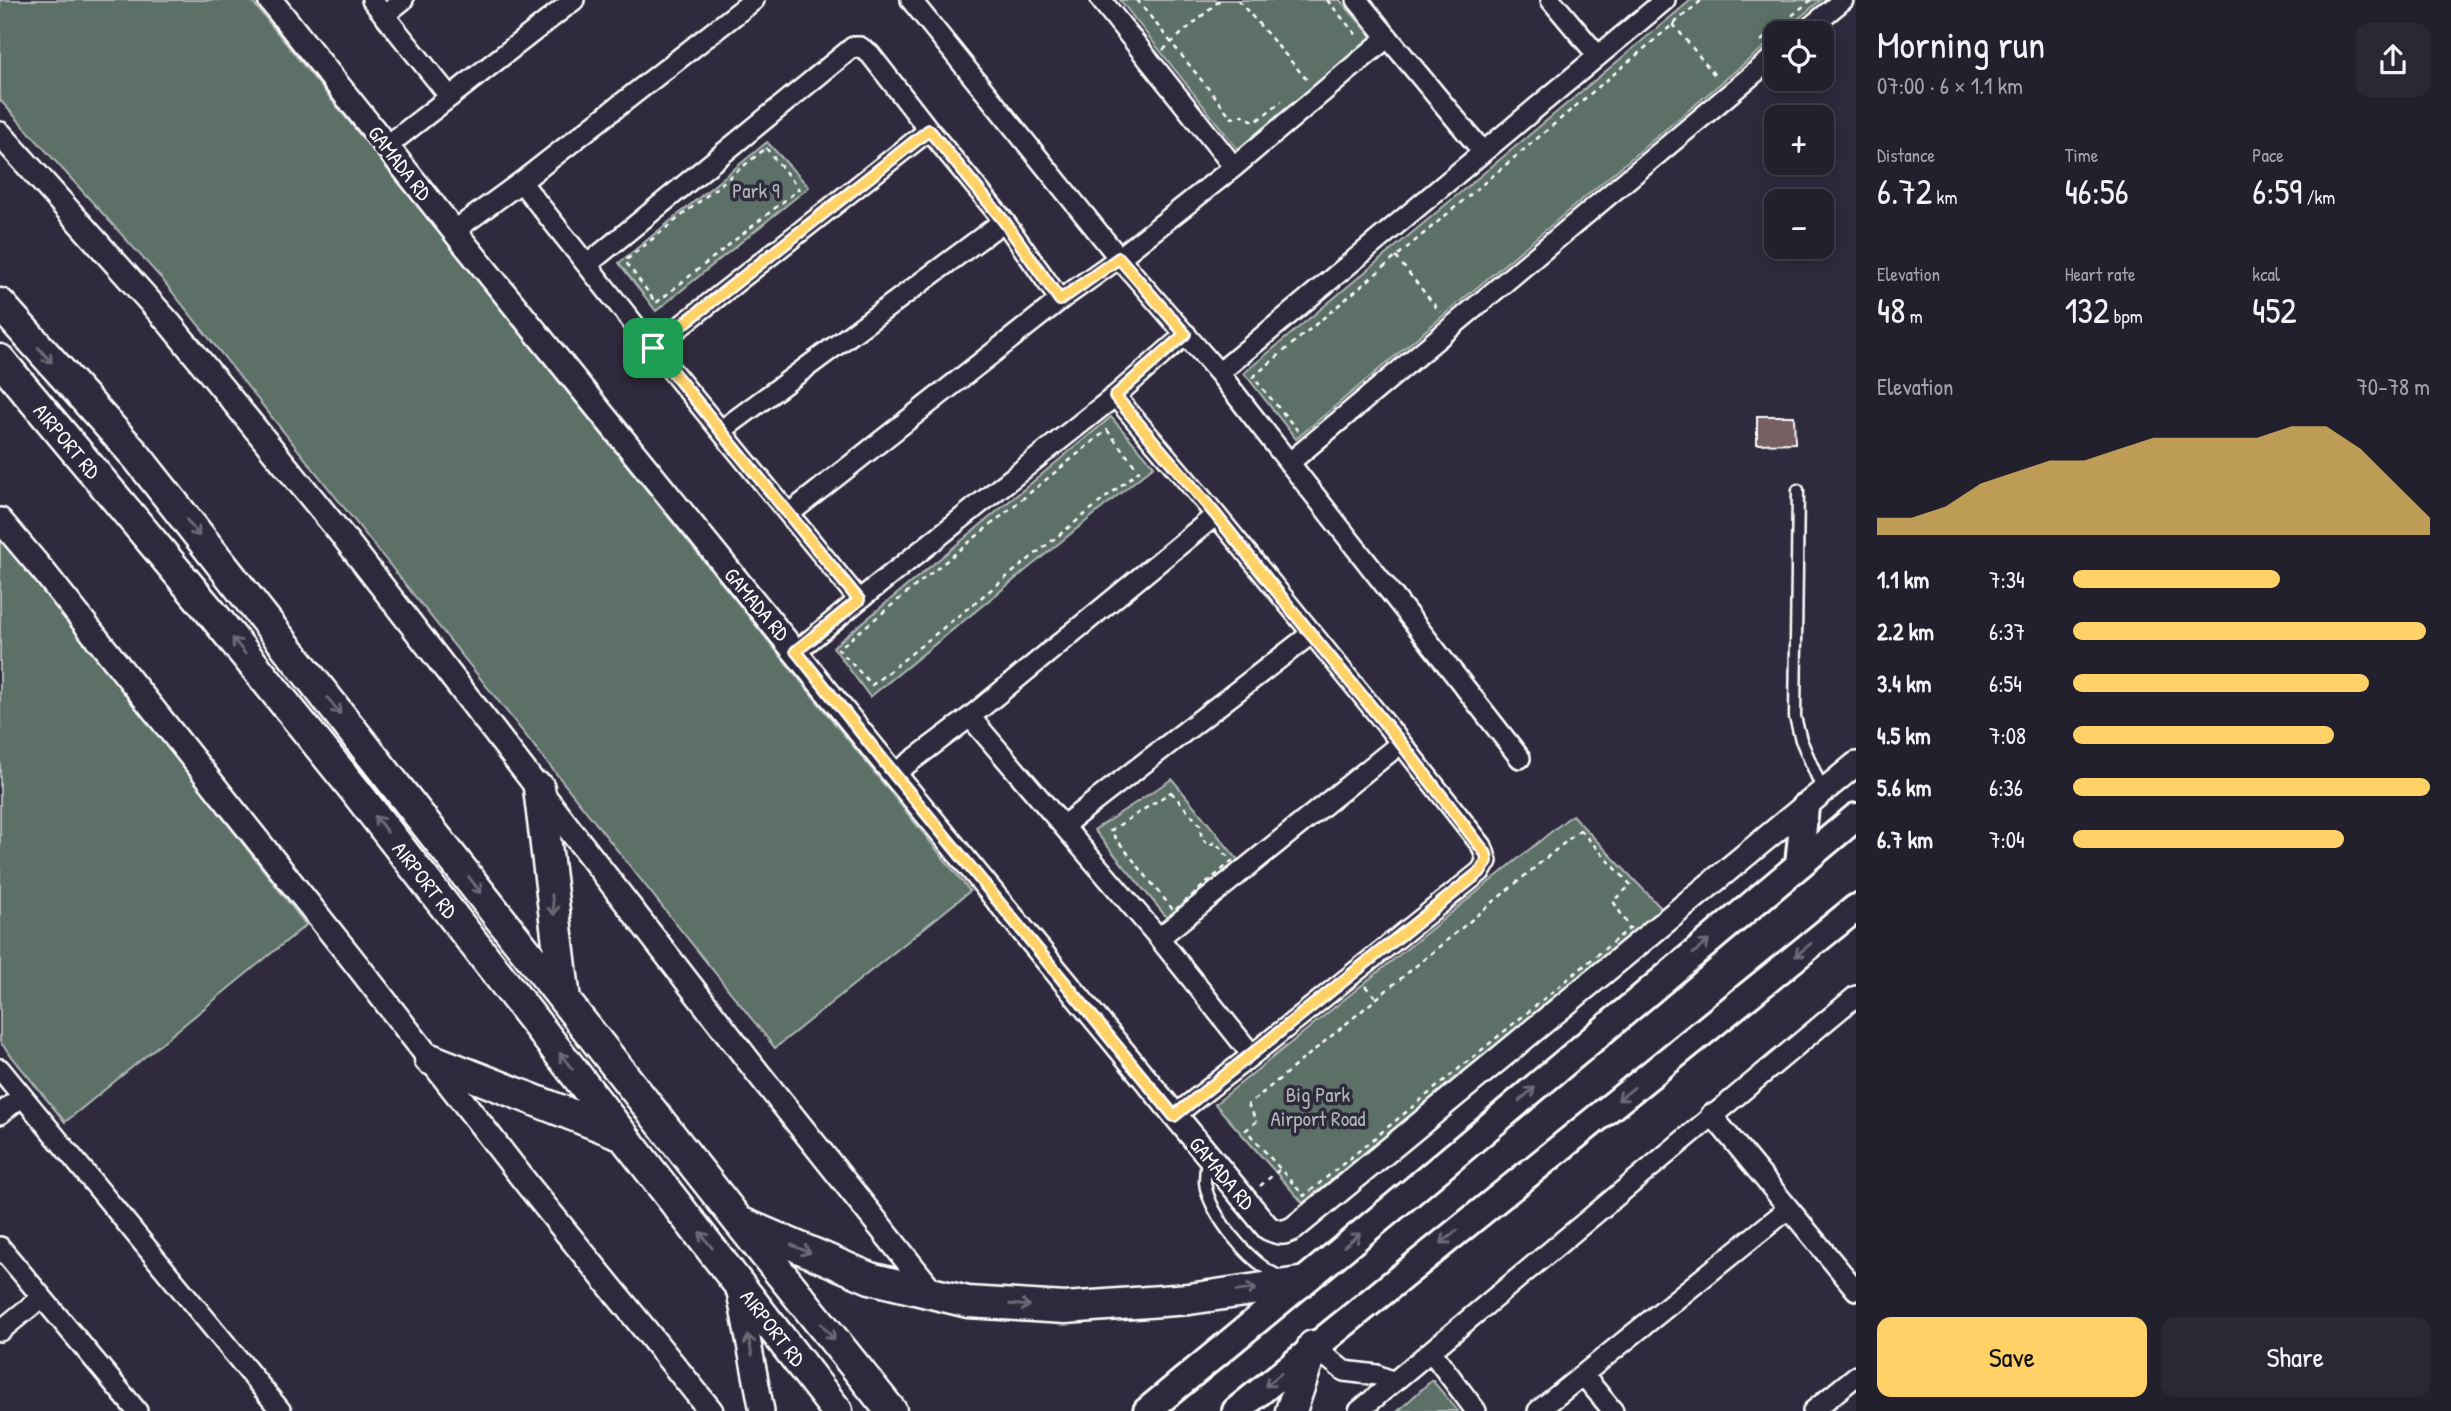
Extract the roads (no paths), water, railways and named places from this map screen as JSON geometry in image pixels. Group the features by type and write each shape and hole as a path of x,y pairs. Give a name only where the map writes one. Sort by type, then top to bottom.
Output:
{"main road":[{"path":"0,304 137,457 891,1411"},
{"name":"AIRPORT RD","path":"0,360 215,617 354,789 837,1411"},
{"path":"539,788 565,1001"},
{"path":"1799,864 1814,799"},
{"path":"1147,1411 1856,817"},
{"path":"1236,1411 1856,908"},
{"path":"430,1059 624,1135"},
{"path":"739,1222 870,1278 968,1302 1065,1308 1189,1298 1300,1283"},
{"path":"1291,1411 1313,1346"}],"street":[{"name":"GAMADA RD","path":"270,0 894,774 1207,1156 1268,1228 1277,1233 1286,1233 1294,1228 1814,799"},
{"path":"403,0 378,8 450,97"},
{"path":"387,146 574,0"},
{"path":"454,231 754,0"},
{"path":"911,0 1119,258 1219,373 1520,758"},
{"path":"1101,0 1234,167"},
{"path":"1357,0 1483,152"},
{"path":"1551,0 1598,56"},
{"path":"1219,373 1665,0"},
{"path":"1818,21 1843,0"},
{"path":"790,513 1234,167 1388,37"},
{"path":"588,264 853,47 860,47 870,54 1004,221 1060,300"},
{"path":"1289,463 1764,65"},
{"path":"653,348 929,130"},
{"path":"0,134 170,324 346,540 758,1073 933,1293"},
{"path":"521,182 859,600"},
{"path":"722,430 1004,221"},
{"path":"796,651 1115,396 1185,334"},
{"path":"1115,396 1216,515 1401,743 1482,846 1487,861 1481,871 1174,1116"},
{"path":"894,774 970,717 1216,515"},
{"path":"0,520 44,572 527,1184 711,1411"},
{"path":"1063,825 1311,634"},
{"path":"970,717 1158,938 1252,1055"},
{"path":"1158,938 1401,743"},
{"path":"1814,799 1856,764"},
{"path":"1359,1411 1711,1114 1856,996"},
{"path":"0,1069 281,1411"},
{"path":"0,1114 22,1096"},
{"path":"1711,1114 1856,1290"},
{"path":"1538,1411 1788,1209"},
{"path":"0,1247 137,1411"},
{"path":"737,1280 762,1411"},
{"path":"0,1331 42,1297"},
{"path":"1313,1346 1344,1371 1377,1375 1394,1382"},
{"path":"1431,1351 1476,1411"},
{"path":"1584,1376 1613,1411"},
{"path":"1813,1411 1856,1376"}],"lane":[{"path":"1798,490 1795,717 1814,799"},
{"path":"1207,1156 1205,1183 1215,1213 1249,1255 1277,1276 1300,1283"}],"park label":[{"name":"Park 9","path":"756,190"},
{"name":"Big Park Airport Road","path":"1318,1106"}]}
